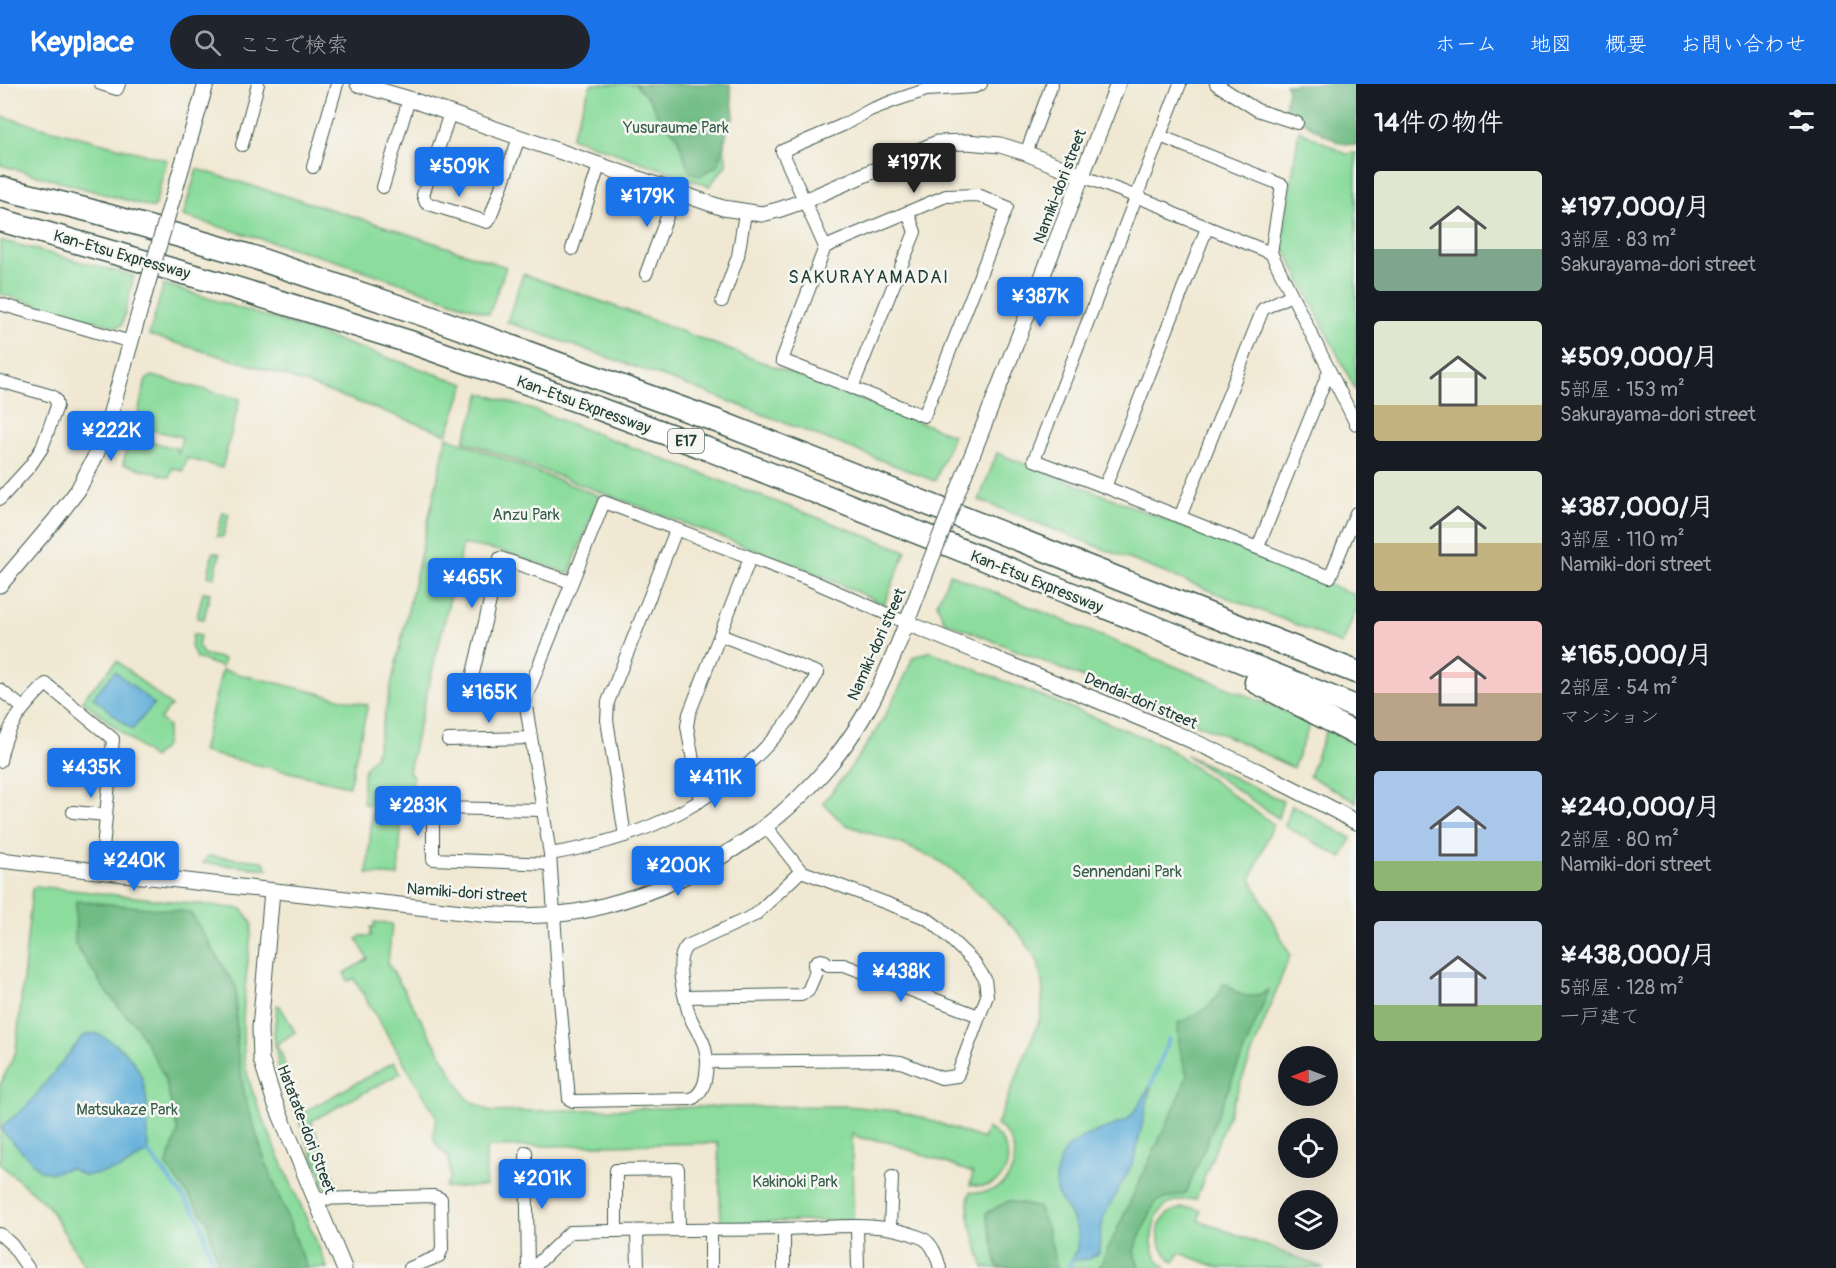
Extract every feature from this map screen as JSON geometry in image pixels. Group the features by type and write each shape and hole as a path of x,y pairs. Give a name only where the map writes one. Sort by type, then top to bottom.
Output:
{"highway":[{"name":"Kan-Etsu Expressway","path":"0,188 92,211 250,256 424,315 714,420 1356,672"},
{"name":"Kan-Etsu Expressway","path":"0,220 208,279 413,343 710,450 1356,707"},
{"path":"1091,602 1292,700 1356,734"}],"street":[{"path":"101,84 117,89 119,84"},
{"path":"0,585 78,490 96,457 105,433 206,84"},
{"path":"242,145 258,84"},
{"path":"314,167 337,84"},
{"path":"358,84 409,99 723,208 745,213 762,214 804,201 937,143 967,142 1000,145 1166,208 1172,213 1271,253"},
{"path":"825,247 946,196 978,195 1007,207 924,416 782,360 825,247 782,151 896,100 926,90 974,87 981,84"},
{"path":"1026,153 1052,84"},
{"name":"Namiki-dori street","path":"0,860 480,914 555,914 601,907 664,886 719,858 766,827 807,790 828,765 861,720 877,691 907,623 1118,84"},
{"path":"1180,84 1034,460 1105,486 1330,577 1356,513"},
{"path":"1216,84 1257,110 1297,123"},
{"path":"383,187 409,99"},
{"path":"450,113 423,195 426,203 487,222 519,138"},
{"path":"1160,136 1282,185 1271,253 1356,424"},
{"path":"572,249 599,166"},
{"path":"646,274 676,192"},
{"path":"722,301 738,256 745,213"},
{"path":"852,387 915,232 908,213"},
{"path":"1105,486 1207,228"},
{"path":"1180,517 1263,309 1291,296"},
{"path":"0,304 131,342"},
{"path":"1258,547 1329,371"},
{"path":"0,381 52,396 57,406 42,448 30,466 0,499"},
{"path":"801,871 755,915 682,950 681,979 689,1015 705,1048 707,1062 705,1084 700,1094 692,1099 573,1101 569,1099 550,859 525,700 604,502 810,580 907,623"},
{"path":"625,836 607,720 608,702 676,530"},
{"path":"525,700 470,686 500,558 571,582"},
{"path":"700,801 687,726 689,714 750,558"},
{"name":"Dendai-dori street","path":"907,623 1191,740 1356,822"},
{"path":"542,810 433,808 433,859 550,859 662,822 700,801 735,774 766,747 790,718 818,673 720,635"},
{"path":"0,761 1,747 22,708 46,684 112,739 101,871"},
{"path":"0,690 22,708"},
{"path":"448,740 531,738"},
{"path":"73,812 106,815"},
{"path":"707,1062 880,1060 902,1062 941,1078 957,1076 987,996 985,979 974,962 937,926 926,918 801,871 766,827"},
{"name":"Hatatate-dori Street","path":"272,891 260,1028 261,1059 273,1100 344,1268"},
{"path":"685,997 801,995 808,991 816,972 824,973 828,965 844,965 979,1016"},
{"path":"526,1152 528,1268"},
{"path":"616,1231 616,1170 678,1169 679,1230"},
{"path":"890,1228 892,1177"},
{"path":"315,1199 434,1196 441,1200 442,1249 439,1256 410,1268"},
{"path":"857,1227 858,1268"},
{"path":"533,1268 570,1232 857,1227 890,1228 924,1238 935,1252 940,1268"},
{"path":"784,1229 784,1268"},
{"path":"711,1230 711,1268"},
{"path":"637,1232 638,1268"},
{"path":"0,1234 12,1245 28,1268"}],"green space":[{"name":"Yusuraume Park","path":"591,84 712,84 727,164 709,186 571,137"},
{"path":"635,84 730,84 734,116 727,131 719,165 699,176 690,172 676,134 659,119 651,101"},
{"path":"1285,84 1356,84 1356,145 1340,143 1285,108 1288,88"},
{"path":"0,116 167,160 154,208 0,165"},
{"path":"1299,130 1346,154 1356,153 1356,391 1282,244"},
{"path":"197,169 369,221 506,267 489,314 343,263 183,216"},
{"path":"0,240 134,276 122,325 116,327 0,294"},
{"path":"523,274 628,311 953,435 935,481 695,388 507,322"},
{"path":"164,284 465,384 447,434 274,372 149,335"},
{"path":"152,376 240,399 222,468 187,458 183,471 172,468 170,477 123,464 130,436 178,449 178,455 182,437 135,426 146,380"},
{"path":"481,393 534,410 906,551 884,604 796,565 464,441"},
{"name":"Anzu Park","path":"447,437 599,496 569,574 505,552 463,544 415,742 409,772 413,776 411,793 403,800 398,876 367,874 373,804 363,804 364,772 369,762 375,757"},
{"path":"997,453 1356,595 1356,610 1342,645 1310,630 979,500"},
{"path":"223,512 229,514 223,537 217,536"},
{"path":"213,552 220,554 214,578 208,576"},
{"path":"950,574 1311,722 1293,768 1234,739 944,621 937,603"},
{"path":"203,592 210,593 204,619 197,618"},
{"path":"193,634 200,636 198,645 203,654 224,659 222,667 196,658 191,646"},
{"name":"Sennendani Park","path":"930,651 1165,746 1273,824 1251,879 1290,955 1196,1199 1171,1203 1164,1207 1154,1224 1152,1239 1154,1252 1166,1268 984,1268 972,1230 968,1200 970,1192 985,1192 997,1188 1012,1170 1013,1147 1007,1135 997,1125 1041,1016 1043,988 1038,961 1019,933 960,876 938,860 899,843 844,824 823,803 874,734 895,697 913,657"},
{"path":"117,661 171,706 160,719 168,727 165,746 153,758 82,700"},
{"path":"222,670 368,705 349,786 202,752"},
{"path":"1327,729 1356,745 1356,802 1309,776"},
{"path":"1186,755 1283,801 1278,818"},
{"path":"1292,805 1351,838 1342,858 1285,826"},
{"path":"208,856 263,861 268,869 203,863"},
{"name":"Matsukaze Park","path":"36,886 242,909 252,923 243,1023 247,1073 273,1143 327,1268 86,1268 48,1206 0,1164 0,1085 16,1051 32,889"},
{"path":"76,901 190,912 236,987 237,1049 245,1097 262,1152 307,1268 219,1268 207,1220 166,1166 178,1132 164,1076 136,1025 106,991 75,944"},
{"name":"Kakinoki Park","path":"375,922 392,924 388,963 467,1099 491,1112 846,1106 896,1111 924,1118 983,1139 987,1128 1005,1147 1008,1158 1006,1168 1001,1177 993,1183 983,1186 970,1185 973,1173 888,1142 860,1138 852,1133 853,1220 721,1223 718,1143 490,1147 486,1150 486,1186 445,1188 450,1178 449,1158 434,1140 437,1117 354,979 348,981 344,973 368,959 357,939 361,936 371,936 371,927 374,927"},
{"path":"1223,983 1239,994 1248,996 1269,990 1186,1193 1155,1202 1134,1250 1139,1268 1099,1268 1181,1093 1187,1075 1179,1046 1178,1023 1199,1013 1212,1003"},
{"path":"277,1005 280,1006 295,1032 276,1045 282,1054 287,1078 304,1112 394,1062 401,1073 311,1121 340,1191 327,1191 279,1072 274,1035"},
{"path":"1009,1201 1038,1208 1047,1227 1057,1268 998,1268 986,1213"},
{"path":"1183,1208 1194,1208 1201,1211 1198,1220 1324,1268 1220,1268 1180,1253 1174,1262 1161,1247 1159,1230 1166,1216"}],"water":[{"path":"115,671 154,704 132,730 93,697"},
{"path":"95,1033 128,1054 137,1067 146,1097 148,1152 121,1169 85,1176 70,1168 52,1173 40,1170 2,1131 2,1126 27,1106 83,1036"},
{"path":"1151,1085 1134,1161 1104,1216 1099,1253 1089,1259 1071,1261 1077,1249 1078,1233 1056,1192 1056,1174 1060,1160 1068,1147 1083,1137 1127,1120"}],"waterway":[{"path":"1151,1085 1169,1039"},
{"path":"148,1152 199,1217 214,1268"},
{"path":"1069,1268 1071,1261"}],"district":[{"name":"SAKURAYAMADAI","path":"869,277"}]}
